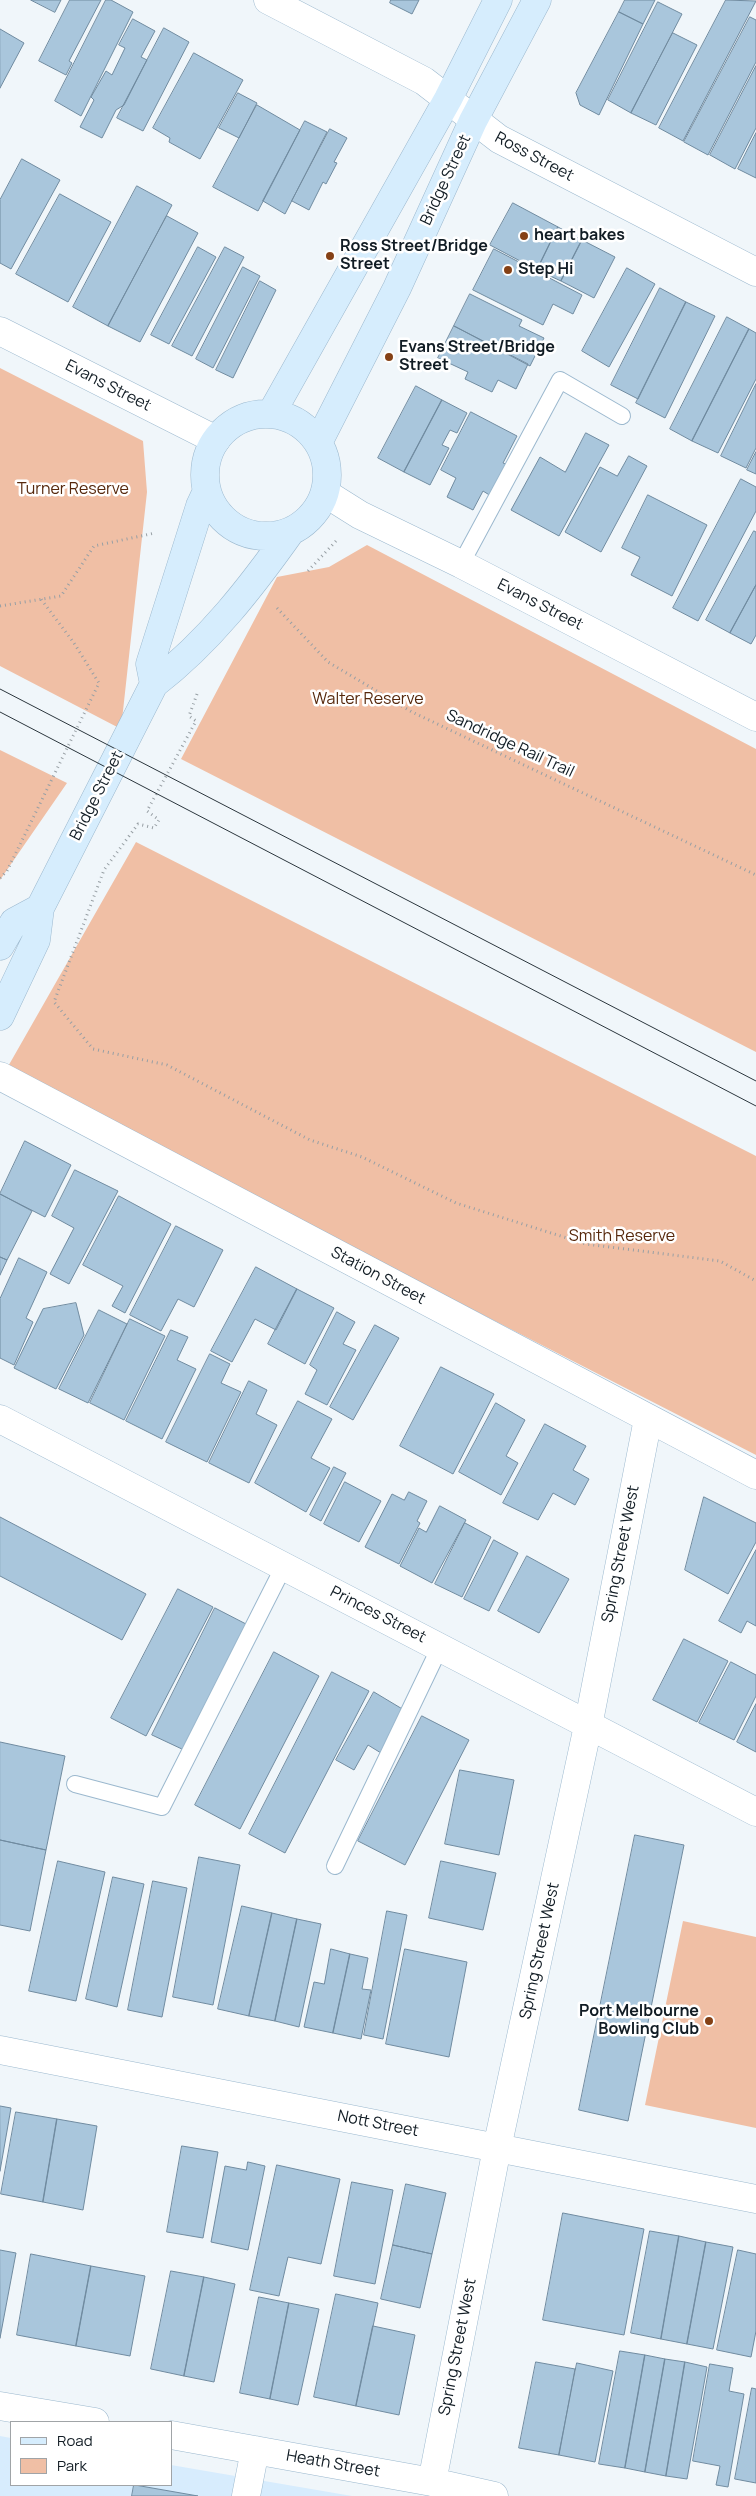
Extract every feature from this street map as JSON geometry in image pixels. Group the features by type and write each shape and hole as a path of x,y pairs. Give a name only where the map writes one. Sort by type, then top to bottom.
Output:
{"street":[{"name":"Ross Street","path":"268,0 424,81 473,121 499,139 756,272"},
{"path":"271,414 448,99 498,0"},
{"name":"Bridge Street","path":"318,443 397,288 473,121 537,0"},
{"name":"Evans Street","path":"0,332 216,440"},
{"path":"271,414 289,419 305,429 318,443 327,467 324,493 312,516 292,531 271,537 250,535 231,526 216,511 207,492 204,473 208,456 216,440 231,425 250,416 271,414"},
{"path":"154,684 150,664 200,506 207,492"},
{"name":"Evans Street","path":"324,493 360,515 461,564 756,716"},
{"name":"Bridge Street","path":"0,1016 36,940 40,908 154,684 180,664 250,588 292,531"},
{"path":"0,946 14,922 40,908"},
{"name":"Station Street","path":"0,1076 756,1475"},
{"name":"Princes Street","path":"0,1419 756,1812"},
{"name":"Spring Street West","path":"432,2482 497,2148 588,1726 648,1419"},
{"name":"Nott Street","path":"0,2050 756,2199"},
{"path":"0,2406 90,2421"},
{"name":"Heath Street","path":"172,2436 432,2482 494,2496"},
{"path":"246,2496 255,2450"}],"lane":[{"path":"461,564 560,380 622,416"},
{"path":"74,1784 162,1807 284,1566"},
{"path":"335,1866 440,1647"}],"path":[{"path":"301,578 360,515"},
{"path":"0,606 60,596 94,546 156,533 187,551"},
{"name":"Sandridge Rail Trail","path":"250,588 268,599 328,662 412,712 756,875"},
{"path":"0,878 7,871 99,683 74,643 41,600"},
{"path":"199,689 189,716 196,721 147,811 159,820 154,828 138,824 104,870 54,1002 93,1049 167,1064 310,1140 362,1157 456,1203 586,1244 720,1261 756,1281"}],"shaded area":[{"path":"0,2436 10,2438 10,2486 172,2486 172,2465 352,2496 0,2496"}],"green space":[{"name":"Turner Reserve","path":"0,368 143,441 147,492 121,729 0,666"},
{"name":"Walter Reserve","path":"367,545 756,749 756,1052 181,759 277,577 329,567"},
{"path":"0,750 67,783 0,880"},
{"name":"Smith Reserve","path":"136,842 756,1156 756,1455 6,1070"},
{"name":"Port Melbourne Bowling Club","path":"683,1921 756,1937 756,2128 645,2105"}],"building":[{"path":"31,0 61,0 55,12"},
{"path":"70,0 101,0 69,61 72,63 66,75 39,61"},
{"path":"106,0 111,0 133,12 81,116 55,101"},
{"path":"391,0 419,0 412,14 390,3"},
{"path":"625,0 655,0 643,24 619,12"},
{"path":"726,0 756,1 683,141 659,128"},
{"path":"658,2 682,14 631,113 608,100"},
{"path":"619,12 643,24 599,115 580,105 576,93"},
{"path":"750,17 756,20 756,62 708,155 684,142"},
{"path":"133,19 155,31 141,57 147,60 124,105 116,110 102,138 80,127 94,100 91,97 106,71 112,75 125,48 119,45"},
{"path":"164,28 189,42 143,131 117,118"},
{"path":"0,29 24,43 0,88"},
{"path":"673,33 697,45 656,125 631,113"},
{"path":"194,53 243,80 200,159 169,142 170,138 153,128"},
{"path":"756,66 756,128 735,169 710,155"},
{"path":"238,93 257,103 239,138 219,128"},
{"path":"257,105 300,130 258,211 213,187"},
{"path":"305,121 327,132 285,214 263,201"},
{"path":"330,129 347,138 334,162 337,163 326,184 323,182 309,210 292,201"},
{"path":"756,133 756,178 738,169"},
{"path":"22,159 60,180 11,269 0,263 0,200"},
{"path":"137,186 172,205 108,326 73,307"},
{"path":"60,194 111,222 68,302 16,274"},
{"name":"heart bakes","path":"513,203 558,227 537,270 490,245"},
{"path":"167,216 198,233 140,342 108,326"},
{"path":"558,227 582,240 561,281 537,270"},
{"path":"582,240 615,257 594,298 561,281"},
{"path":"198,247 216,257 169,344 151,335"},
{"path":"225,247 244,257 192,356 172,346"},
{"name":"Step Hi","path":"494,249 582,295 573,314 553,304 543,325 473,290"},
{"path":"243,267 260,276 213,368 196,359"},
{"path":"627,268 655,284 609,367 582,351"},
{"path":"260,281 276,290 233,378 216,370"},
{"path":"660,288 686,302 638,399 611,385"},
{"path":"470,294 522,320 519,326 544,338 530,366 454,326"},
{"path":"686,302 715,316 665,418 636,403"},
{"path":"727,317 749,329 692,441 670,429"},
{"path":"454,326 528,364 516,389 498,380 492,392 465,379 468,372 438,358"},
{"path":"749,329 756,333 756,379 718,453 692,441"},
{"path":"756,384 756,448 746,468 721,456"},
{"path":"416,386 442,400 404,472 378,458"},
{"path":"442,400 467,413 457,433 450,430 442,445 449,448 430,485 404,472"},
{"path":"471,412 517,436 503,463 508,465 491,496 483,491 473,510 447,497 456,478 441,470"},
{"path":"586,433 609,445 559,536 511,510 540,457 565,472"},
{"path":"756,452 756,474 747,470"},
{"path":"629,456 647,466 601,552 565,532 600,467 617,476"},
{"path":"741,479 756,487 756,511 698,621 673,608"},
{"path":"648,495 707,525 672,596 631,575 640,557 622,548"},
{"path":"754,531 756,532 756,585 730,633 706,620"},
{"path":"756,585 756,635 751,644 730,633"},
{"path":"25,1141 71,1165 45,1217 0,1194"},
{"path":"75,1170 118,1191 69,1284 50,1274 74,1228 52,1216"},
{"path":"0,1194 32,1211 7,1260 0,1257"},
{"path":"119,1196 171,1224 125,1313 112,1306 123,1286 83,1265"},
{"path":"176,1226 223,1250 194,1307 178,1299 161,1331 130,1315"},
{"path":"0,1257 7,1260 0,1275"},
{"path":"19,1258 47,1272 26,1318 33,1322 14,1365 0,1358 0,1299"},
{"path":"256,1267 297,1289 276,1330 255,1319 232,1362 211,1351"},
{"path":"297,1289 334,1308 305,1364 268,1344"},
{"path":"76,1303 84,1335 56,1389 14,1368 43,1309"},
{"path":"99,1310 127,1324 88,1403 59,1389"},
{"path":"337,1312 355,1322 343,1344 356,1350 327,1405 305,1394 317,1370 310,1365"},
{"path":"130,1319 165,1336 124,1420 90,1403"},
{"path":"375,1325 399,1338 353,1420 330,1407"},
{"path":"171,1330 188,1337 177,1360 196,1369 162,1439 126,1421"},
{"path":"210,1354 230,1364 221,1383 241,1392 207,1462 166,1442"},
{"path":"441,1367 494,1394 453,1474 400,1446"},
{"path":"249,1381 267,1390 256,1414 277,1425 249,1483 209,1463"},
{"path":"298,1401 332,1419 311,1458 330,1468 306,1512 255,1483"},
{"path":"496,1403 525,1420 506,1456 518,1463 501,1495 459,1472"},
{"path":"545,1424 586,1446 573,1470 589,1479 575,1505 553,1493 538,1520 503,1503"},
{"path":"334,1467 346,1473 321,1521 310,1515"},
{"path":"345,1482 381,1501 359,1542 324,1524"},
{"path":"409,1492 427,1501 417,1521 420,1523 399,1564 365,1547 392,1494 404,1500"},
{"path":"704,1497 756,1523 756,1542 728,1594 685,1570"},
{"path":"440,1506 466,1520 432,1583 400,1566 419,1528 426,1532"},
{"path":"0,1517 146,1594 122,1640 0,1576"},
{"path":"465,1523 491,1537 462,1597 435,1584"},
{"path":"494,1540 518,1553 489,1611 464,1599"},
{"path":"756,1550 756,1626 747,1621 741,1633 719,1621"},
{"path":"527,1556 569,1579 539,1633 498,1611"},
{"path":"178,1589 213,1607 146,1736 111,1718"},
{"path":"215,1608 246,1624 184,1750 152,1735"},
{"path":"684,1639 728,1661 697,1722 653,1700"},
{"path":"274,1652 319,1676 240,1829 195,1805"},
{"path":"731,1662 756,1675 756,1696 734,1740 699,1723"},
{"path":"332,1672 369,1691 285,1853 249,1834"},
{"path":"374,1692 404,1710 381,1753 368,1745 354,1770 336,1760"},
{"path":"756,1704 756,1752 737,1742"},
{"path":"422,1716 469,1740 405,1865 358,1841"},
{"path":"0,1742 65,1756 46,1850 0,1840"},
{"path":"460,1770 514,1780 499,1855 445,1844"},
{"path":"635,1835 684,1845 628,2121 579,2110"},
{"path":"0,1840 46,1850 30,1931 0,1925"},
{"path":"199,1857 240,1865 213,2005 173,1997"},
{"path":"58,1861 105,1872 76,2001 29,1991"},
{"path":"441,1861 496,1873 483,1930 429,1918"},
{"path":"113,1877 144,1884 117,2007 86,1999"},
{"path":"153,1881 187,1888 162,2017 128,2010"},
{"path":"242,1906 272,1913 249,2016 218,2009"},
{"path":"387,1911 407,1915 383,2039 364,2035"},
{"path":"272,1913 297,1919 275,2021 249,2016"},
{"path":"297,1919 321,1924 299,2027 275,2021"},
{"path":"331,1949 350,1954 333,2033 304,2027 314,1982 324,1984"},
{"path":"405,1949 467,1962 449,2057 386,2044"},
{"path":"350,1954 368,1958 362,1989 371,1990 361,2039 333,2033"},
{"path":"0,2106 11,2108 0,2171"},
{"path":"16,2112 57,2119 43,2202 1,2194"},
{"path":"57,2119 97,2126 83,2210 43,2202"},
{"path":"182,2146 218,2152 203,2238 167,2232"},
{"path":"248,2162 265,2166 248,2250 211,2242 225,2166 246,2170"},
{"path":"277,2165 340,2179 321,2264 288,2257 279,2296 250,2290"},
{"path":"352,2182 393,2190 375,2284 334,2276"},
{"path":"406,2184 446,2193 432,2254 393,2245"},
{"path":"563,2213 644,2229 624,2335 543,2320"},
{"path":"650,2231 679,2236 661,2339 631,2333"},
{"path":"679,2236 706,2242 687,2344 661,2339"},
{"path":"706,2242 733,2247 713,2349 687,2344"},
{"path":"393,2245 432,2254 420,2308 381,2299"},
{"path":"0,2250 16,2253 0,2338"},
{"path":"738,2250 756,2254 756,2331 751,2357 717,2350"},
{"path":"31,2254 91,2266 76,2346 17,2335"},
{"path":"91,2266 145,2276 130,2356 76,2346"},
{"path":"171,2271 204,2277 184,2376 151,2369"},
{"path":"204,2277 235,2284 214,2382 184,2376"},
{"path":"336,2294 378,2303 356,2406 314,2397"},
{"path":"259,2297 289,2303 270,2399 240,2393"},
{"path":"289,2303 319,2309 298,2405 270,2399"},
{"path":"373,2326 415,2335 399,2415 356,2406"},
{"path":"620,2351 645,2355 625,2468 599,2464"},
{"path":"645,2355 665,2359 645,2472 625,2468"},
{"path":"665,2359 685,2362 666,2476 645,2472"},
{"path":"536,2362 575,2369 559,2455 519,2448"},
{"path":"685,2362 707,2367 687,2479 666,2476"},
{"path":"577,2363 613,2371 595,2462 559,2455"},
{"path":"710,2364 733,2368 729,2391 744,2394 728,2487 716,2485 720,2466 693,2461"},
{"path":"752,2388 756,2389 756,2483 735,2479"},
{"path":"134,2486 141,2486 198,2496 132,2496"}],"tram line":[{"path":"0,689 756,1081"},
{"path":"0,712 756,1106"}],"place":[{"name":"heart bakes","path":"524,236"},
{"name":"Ross Street/Bridge Street","path":"330,256"},
{"name":"Step Hi","path":"508,270"},
{"name":"Evans Street/Bridge Street","path":"389,357"},
{"name":"Port Melbourne Bowling Club","path":"709,2021"}]}
